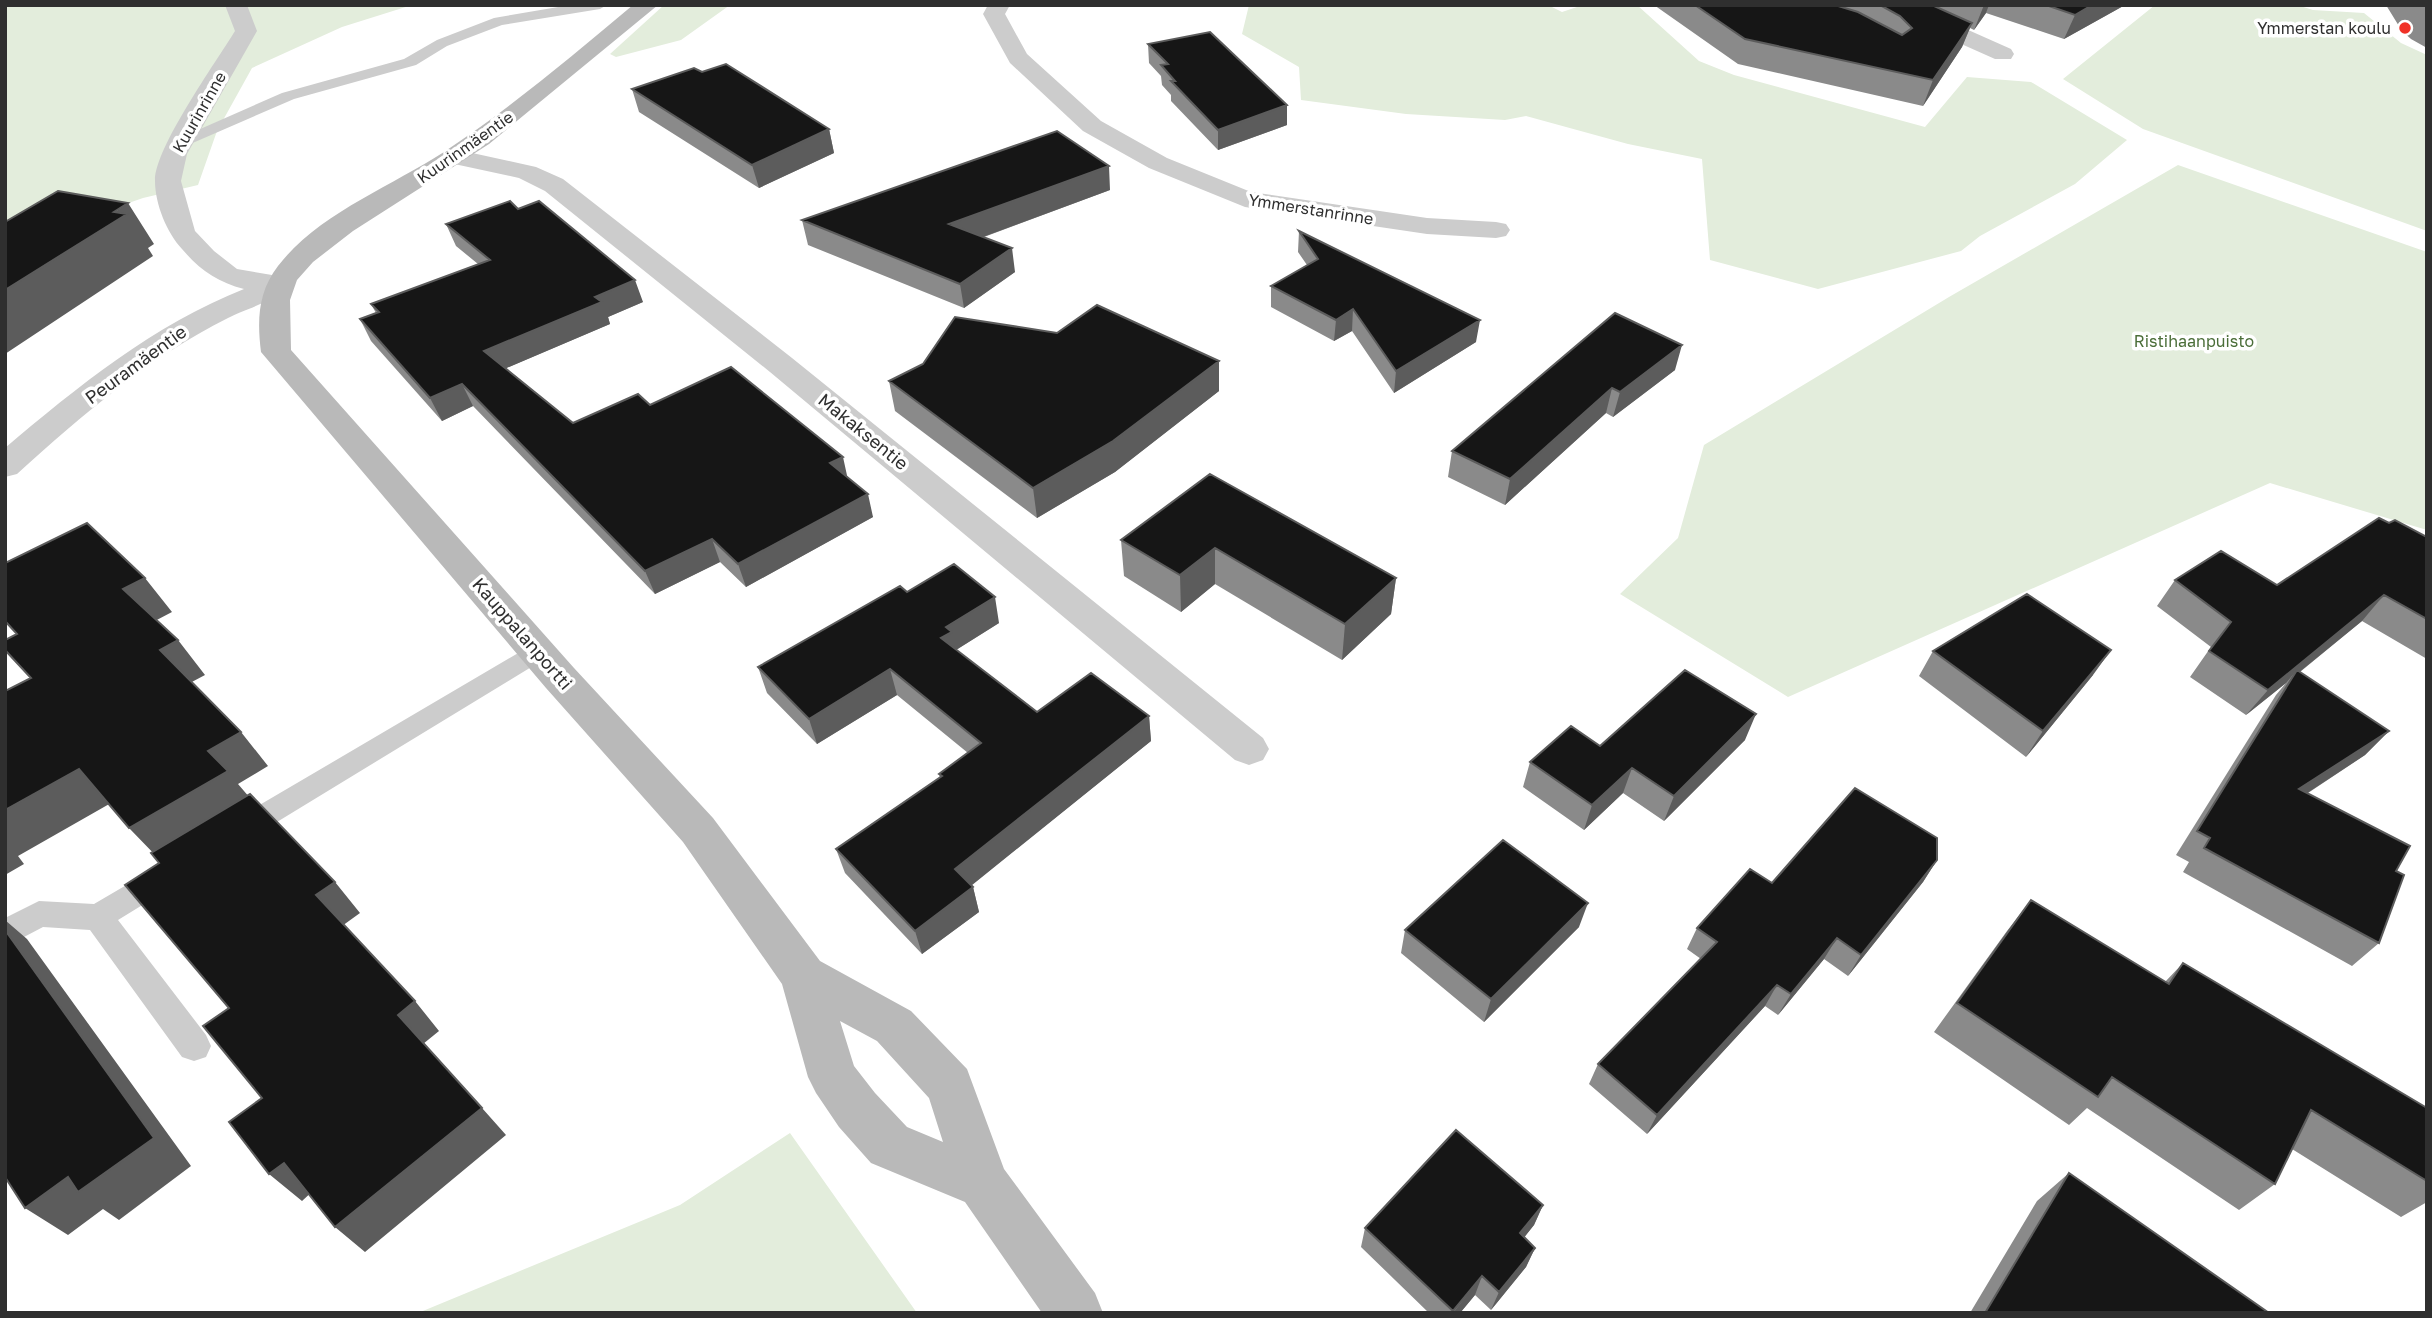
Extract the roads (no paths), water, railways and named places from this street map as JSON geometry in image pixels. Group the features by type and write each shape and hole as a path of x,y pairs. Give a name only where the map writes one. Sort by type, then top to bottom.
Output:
{"street":[{"name":"Kuurinrinne","path":"236,5 246,31 174,154 168,181 182,233 204,257 226,275 248,281 280,284"},
{"name":"Kuurinmäentie","path":"280,284 291,268 323,242 454,157 534,98 647,5"},
{"name":"Ymmerstanrinne","path":"999,5 994,14 1018,58 1092,126 1158,163 1245,199 1427,226 1496,230"},
{"path":"1893,5 2003,54"},
{"name":"Makaksentie","path":"454,157 527,172 554,185 771,356 1249,749"},
{"name":"Peuramäentie","path":"5,466 131,366 195,323 248,295 280,284"},
{"name":"Kauppalanportti","path":"280,284 271,314 276,352 537,651 698,830 803,976 833,1077 857,1111 889,1145 983,1184"},
{"name":"Kauppalanportti","path":"803,976 894,1026 949,1085 983,1184 1075,1313"}],"lane":[{"path":"182,141 288,96 410,62 442,43 499,21 600,5"},
{"path":"221,842 537,651"},
{"path":"5,934 39,914 98,917 186,863"},
{"path":"98,917 194,1046"}],"place":[{"name":"Ymmerstan koulu","path":"2405,28"}],"park label":[{"name":"Ristihaanpuisto","path":"2194,341"}]}
